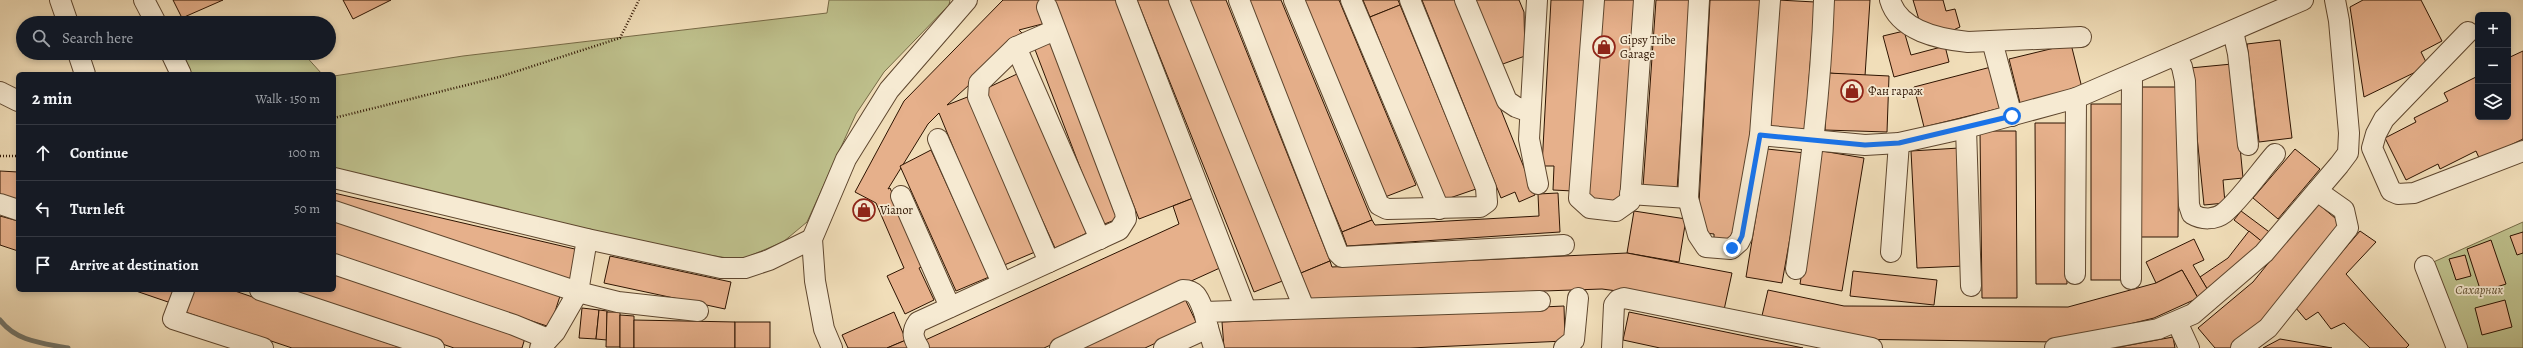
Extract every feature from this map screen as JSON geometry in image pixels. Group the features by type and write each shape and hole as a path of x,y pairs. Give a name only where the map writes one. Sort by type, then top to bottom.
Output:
{"street":[{"path":"60,0 66,16"},
{"path":"144,0 152,16"},
{"path":"832,348 824,329 815,281 812,239 846,159 889,90 967,0"},
{"path":"1126,0 1246,310"},
{"path":"1179,0 1304,308"},
{"path":"1239,0 1338,253 1342,257 1348,258 1564,245"},
{"path":"1294,0 1379,205 1387,209 1480,207 1487,202 1486,188 1410,0"},
{"path":"1351,0 1439,209"},
{"path":"1465,0 1507,100 1516,107 1530,112"},
{"path":"1537,0 1529,139 1538,184"},
{"path":"1594,0 1579,198 1590,208 1616,211 1630,201 1644,0"},
{"path":"1699,0 1688,198 1698,235 1706,247 1732,248 1739,242 1760,135 1770,0"},
{"path":"1796,269 1815,140 1822,57 1824,0"},
{"path":"1890,0 1895,11 1906,25 1952,40 1992,41 2080,37"},
{"path":"1760,135 1865,145 1899,143 1966,128 2076,98 2304,0"},
{"path":"2055,348 2158,329 2178,322 2193,314 2264,253 2348,153 2349,134 2335,0"},
{"path":"919,348 913,338 913,329 918,322 1119,230 1126,219 1125,212 1046,7"},
{"path":"1049,262 978,97 977,89 979,83 1016,47 1055,30"},
{"path":"2233,31 2238,54 2248,145"},
{"path":"2468,32 2384,119 2376,134 2372,148 2391,191 2398,194 2414,193 2523,151"},
{"path":"1992,41 2012,116"},
{"path":"1016,47 1100,239"},
{"path":"2176,55 2182,67 2185,81 2189,205 2192,214 2200,218 2211,218 2224,213 2275,154"},
{"path":"80,60 84,72"},
{"path":"174,60 180,72"},
{"path":"2132,75 2132,279"},
{"path":"0,92 16,100"},
{"path":"2075,274 2076,98"},
{"path":"1966,128 1971,286"},
{"path":"938,139 1002,283"},
{"path":"1891,252 1899,143"},
{"path":"336,178 587,239 721,268 745,268 812,239"},
{"path":"2241,348 2268,328 2348,228 2344,210 2317,191"},
{"path":"1630,194 1688,198"},
{"path":"901,196 950,307"},
{"path":"0,204 16,209"},
{"path":"336,212 578,292 618,302 698,311"},
{"path":"336,265 514,325 544,343 578,292 587,239"},
{"path":"2425,266 2458,348"},
{"path":"1060,348 1183,290 1191,290 1197,295 1214,348"},
{"path":"183,292 173,319 263,348"},
{"path":"266,292 434,348"},
{"path":"1564,348 1574,340 1578,298"},
{"path":"1612,348 1614,305 1618,300 1624,298 1872,348"},
{"path":"1164,348 1206,320 1246,310 1540,301"},
{"path":"2178,322 2189,348"}],"path":[{"path":"336,117 499,76 620,38 640,0"},
{"path":"0,156 16,156"}],"green space":[{"path":"829,0 950,0 949,5 884,72 856,114 807,222 783,242 740,260 671,249 336,170 336,76 463,56 827,13"},
{"path":"183,60 309,60 320,72 190,72"},
{"name":"Сахарник","path":"2523,222 2523,348 2445,348 2453,338 2420,268"}],"building":[{"path":"173,0 223,0 187,16 181,16"},
{"path":"343,0 391,0 353,19"},
{"path":"1003,0 1039,0 1046,23 1019,30 1024,35 947,105 970,96 1035,252 1002,266 939,113 928,124 888,189 890,188 924,266 919,268 934,300 905,314 887,276 904,268 876,203 855,192 904,101"},
{"path":"1053,0 1118,0 1196,197 1139,219"},
{"path":"1137,0 1173,0 1285,280 1254,292"},
{"path":"1189,0 1226,0 1330,261 1301,273"},
{"path":"1246,0 1281,0 1372,220 1342,232"},
{"path":"1304,0 1339,0 1416,185 1385,197"},
{"path":"1363,0 1398,0 1400,5 1370,17"},
{"path":"1422,0 1457,0 1535,195 1519,202 1515,192 1501,198"},
{"path":"1475,0 1519,0 1524,12 1525,56 1500,65"},
{"path":"1551,0 1584,0 1573,191 1553,190 1554,166 1542,166"},
{"path":"1602,0 1636,0 1621,201 1587,199"},
{"path":"1656,0 1690,0 1677,190 1643,187"},
{"path":"1710,0 1762,0 1755,130 1730,243 1714,241 1714,234 1705,233 1699,203"},
{"path":"1778,0 1815,2 1805,131 1767,128"},
{"path":"1833,0 1870,0 1865,76 1828,73"},
{"path":"1913,0 1943,0 1946,11 1955,9 1960,27 1949,32 1920,23"},
{"path":"2363,0 2421,0 2442,41 2421,52 2428,66 2364,97 2350,7"},
{"path":"1400,5 1476,189 1444,200 1370,17"},
{"path":"1904,31 1911,55 1945,46 1949,62 1894,77 1883,36"},
{"path":"1052,40 1120,218 1102,225 1034,47"},
{"path":"2280,40 2292,138 2259,142 2247,44"},
{"path":"2071,44 2082,88 2020,103 2009,59"},
{"path":"2523,51 2523,139 2480,160 2476,151 2440,169 2438,164 2406,180 2385,138 2416,122 2414,118 2448,101 2444,93 2475,78 2475,120 2511,120 2511,57"},
{"path":"2232,64 2243,178 2223,180 2225,203 2204,205 2190,68"},
{"path":"1991,67 2001,108 1924,127 1914,87"},
{"path":"1828,73 1889,76 1887,132 1825,130"},
{"path":"1017,74 1089,232 1055,248 983,90"},
{"path":"2141,87 2179,87 2178,237 2140,237"},
{"path":"2091,104 2124,104 2124,280 2091,280"},
{"path":"2035,123 2066,123 2067,284 2036,284"},
{"path":"1980,131 2016,131 2017,298 1982,298"},
{"path":"1959,148 1965,266 1917,268 1911,151"},
{"path":"1767,149 1805,153 1782,283 1746,277"},
{"path":"2295,149 2320,169 2278,219 2253,198"},
{"path":"931,150 989,277 956,291 900,166"},
{"path":"1822,151 1864,158 1842,291 1800,284"},
{"path":"0,171 16,172 16,200 0,195"},
{"path":"336,193 579,250 572,281 336,208"},
{"path":"1558,193 1560,232 1347,246 1342,232 1372,220 1375,225 1539,216 1538,194"},
{"path":"1196,197 1222,267 1044,348 924,348 921,342 1179,224 1173,206"},
{"path":"2317,203 2341,223 2276,309 2231,348 2215,348 2198,328 2253,282"},
{"path":"1634,211 1686,219 1679,262 1627,253"},
{"path":"2241,211 2272,234 2265,244 2234,220"},
{"path":"0,216 16,220 16,250 0,245"},
{"path":"336,220 561,293 550,327 336,257"},
{"path":"2249,231 2265,244 2209,292 2200,277 2228,258"},
{"path":"2360,231 2376,242 2346,274 2409,345 2406,348 2370,348 2344,323 2331,329 2318,312 2306,320 2295,307"},
{"path":"2523,232 2523,253 2517,255 2510,236"},
{"path":"2194,239 2204,260 2193,265 2209,292 2198,298 2182,270 2156,283 2146,262"},
{"path":"2491,240 2506,284 2481,292 2467,249"},
{"path":"1627,253 1732,273 1724,310 1640,294 1602,289 1310,299 1301,273 1330,261 1332,267"},
{"path":"2465,255 2471,276 2456,280 2449,259"},
{"path":"610,256 731,282 725,309 604,283"},
{"path":"2182,270 2198,298 2154,318 2057,342 1841,339 1761,320 1768,290 1844,306 2068,307 2156,283"},
{"path":"1853,271 1937,280 1934,305 1850,296"},
{"path":"336,274 525,338 522,348 454,348 289,292 336,292"},
{"path":"139,292 174,292 171,303"},
{"path":"188,292 238,292 402,348 292,348 182,311"},
{"path":"1185,299 1197,324 1145,348 1080,348"},
{"path":"2505,300 2512,327 2482,335 2475,308"},
{"path":"1564,306 1565,341 1410,348 1224,348 1222,322"},
{"path":"582,308 599,310 596,339 579,338"},
{"path":"599,310 607,311 607,340 596,339"},
{"path":"607,312 620,312 620,347 606,347"},
{"path":"894,312 906,340 887,348 848,348 842,335"},
{"path":"1629,312 1803,348 1660,348 1623,340"},
{"path":"620,315 634,316 634,348 620,348"},
{"path":"634,320 735,322 735,348 634,348"},
{"path":"735,322 770,322 770,348 735,348"},
{"path":"2173,337 2175,348 2114,348"},
{"path":"2280,339 2332,348 2263,348"},
{"path":"906,340 909,348 887,348"}],"waterway":[{"path":"0,320 14,333 22,337 40,343 68,348"}],"place":[{"name":"Gipsy Tribe Garage","path":"1604,47"},
{"name":"Фан гараж","path":"1852,91"},
{"name":"Vianor","path":"864,210"}],"route":[{"path":"1732,248 1739,242 1742,236 1760,135 1865,145 1899,143 2012,116"}]}
